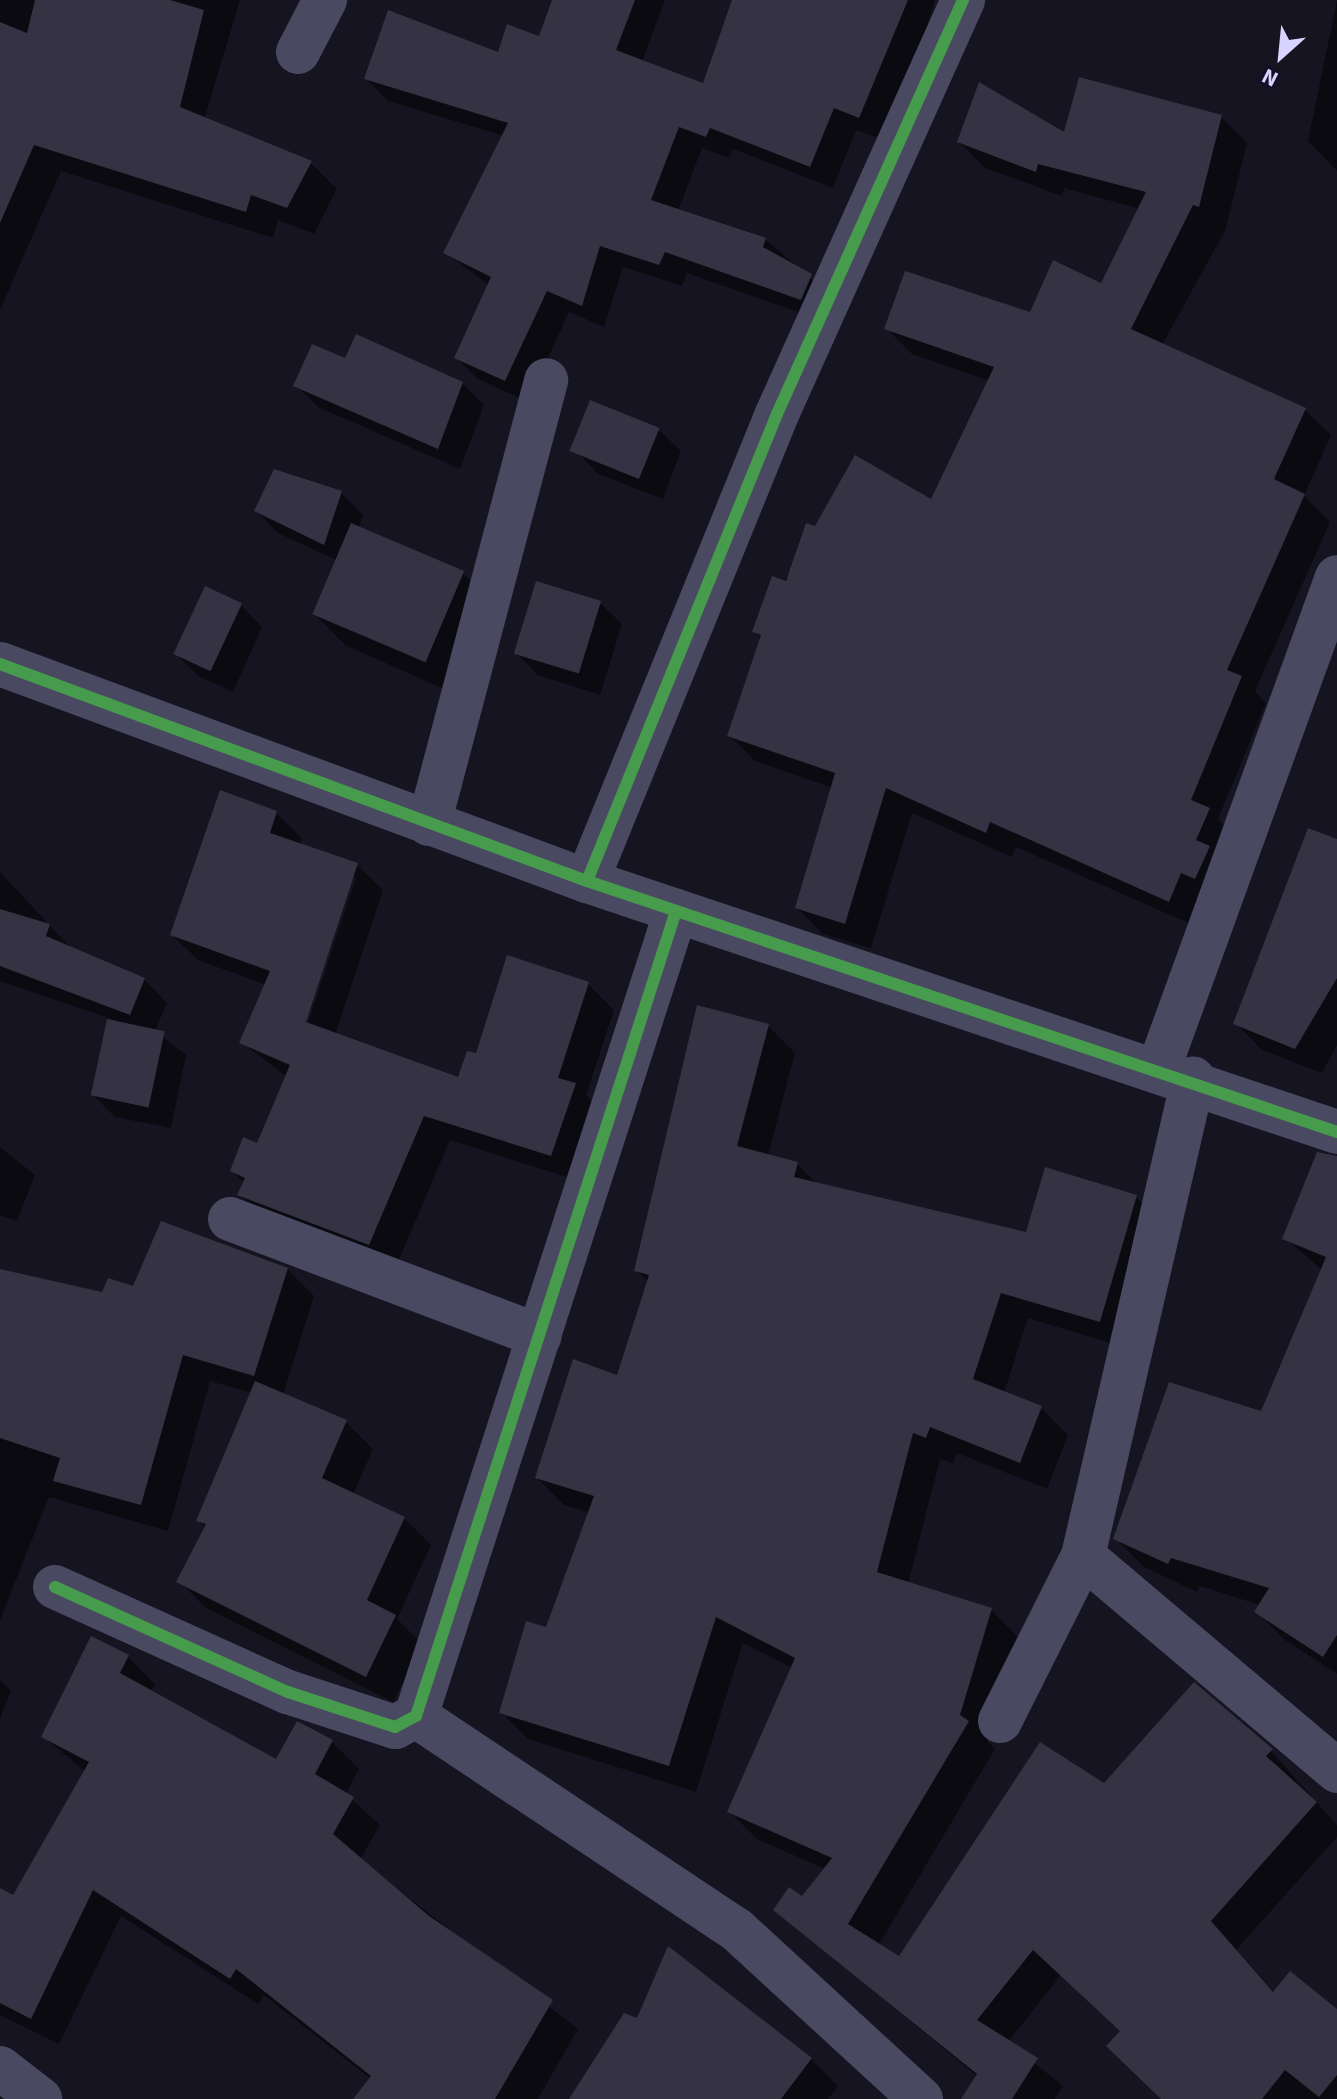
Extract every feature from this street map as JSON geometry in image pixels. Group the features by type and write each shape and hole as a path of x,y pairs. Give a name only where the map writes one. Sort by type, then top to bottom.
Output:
{"street":[{"path":"298,52 325,0"},
{"path":"587,881 777,414 963,0"},
{"path":"429,824 546,380"},
{"path":"1000,1721 1083,1556 1176,1073 1337,577"},
{"path":"0,664 587,881 1176,1073 1337,1132"},
{"path":"55,1587 288,1692 395,1727 416,1716 676,911"},
{"path":"230,1219 540,1336"},
{"path":"1083,1556 1337,1771"},
{"path":"416,1716 737,1930 921,2099"},
{"path":"0,2068 40,2099"}],"building":[{"path":"35,0 170,0 204,10 180,107 312,161 287,208 251,195 246,212 34,145 0,223 0,22 27,33"},
{"path":"552,0 635,0 616,50 703,83 732,0 908,0 859,118 834,108 810,167 710,128 706,137 679,127 651,200 766,238 763,247 812,274 801,300 665,252 659,265 600,246 582,306 547,291 505,381 454,358 491,277 443,253 508,123 364,79 388,10 498,52 507,24 539,36"},
{"path":"1079,77 1222,115 1199,207 1193,205 1131,329 1306,408 1274,479 1305,494 1227,670 1242,676 1191,800 1210,808 1196,840 1210,846 1195,879 1181,873 1169,902 990,822 986,833 886,788 845,924 795,908 835,773 727,736 761,635 752,632 772,576 786,581 806,523 815,526 855,455 931,499 994,367 884,329 905,271 1030,312 1053,260 1101,283 1146,192 1038,164 1036,172 957,142 979,82 1064,132"},
{"path":"356,334 463,382 438,449 293,386 312,344 345,358"},
{"path":"590,400 660,428 639,479 569,451"},
{"path":"274,469 342,491 324,545 254,511"},
{"path":"351,523 464,571 426,662 312,614"},
{"path":"536,581 601,601 579,674 514,654"},
{"path":"205,586 242,603 210,671 173,654"},
{"path":"220,790 277,811 270,833 358,863 306,1022 458,1077 467,1051 476,1053 507,955 589,982 558,1078 576,1083 551,1156 424,1116 369,1245 237,1195 245,1178 230,1171 243,1137 257,1143 290,1065 239,1043 270,971 170,935"},
{"path":"1308,828 1337,839 1337,978 1295,1049 1233,1024"},
{"path":"0,909 50,924 46,936 145,978 130,1015 0,966"},
{"path":"697,1005 769,1024 737,1146 798,1162 794,1177 1026,1232 1045,1167 1137,1195 1100,1322 1001,1293 973,1379 1042,1406 1020,1463 930,1427 926,1438 913,1433 877,1572 992,1608 960,1715 969,1721 848,1924 899,1956 1040,1742 1104,1783 1194,1682 1273,1749 1266,1756 1317,1802 1211,1921 1273,1992 1290,1971 1337,2009 1337,2075 1319,2097 1285,2070 1262,2099 1161,2099 1106,2046 1120,2031 1033,1950 977,2020 1038,2058 1012,2099 961,2099 977,2074 773,1910 789,1887 802,1896 832,1858 727,1812 795,1658 716,1617 669,1766 499,1713 526,1621 546,1627 594,1496 535,1478 573,1359 617,1375 649,1275 634,1271"},
{"path":"107,1019 165,1031 148,1108 91,1095"},
{"path":"1317,1152 1337,1156 1337,1635 1323,1657 1254,1612 1269,1588 1171,1558 1168,1564 1113,1539 1169,1382 1261,1411 1326,1257 1282,1239"},
{"path":"161,1221 288,1268 254,1376 183,1355 141,1505 53,1481 60,1458 0,1438 0,1269 102,1292 108,1278 133,1286"},
{"path":"255,1381 347,1420 322,1478 405,1517 367,1600 396,1615 366,1677 176,1582 206,1524 196,1521"},
{"path":"91,1636 129,1655 120,1673 276,1759 297,1721 333,1740 315,1774 354,1797 333,1834 429,1916 553,2000 495,2099 353,2099 371,2076 236,1969 230,1979 93,1890 31,2019 0,2003 0,1888 13,1895 89,1762 41,1737"},
{"path":"668,1946 812,2058 781,2099 569,2099 624,2013 637,2018"}],"cycle path":[{"path":"587,881 777,414 963,0"},
{"path":"0,664 587,881 1337,1132"},
{"path":"55,1587 288,1692 395,1727 416,1716 676,911"}]}
